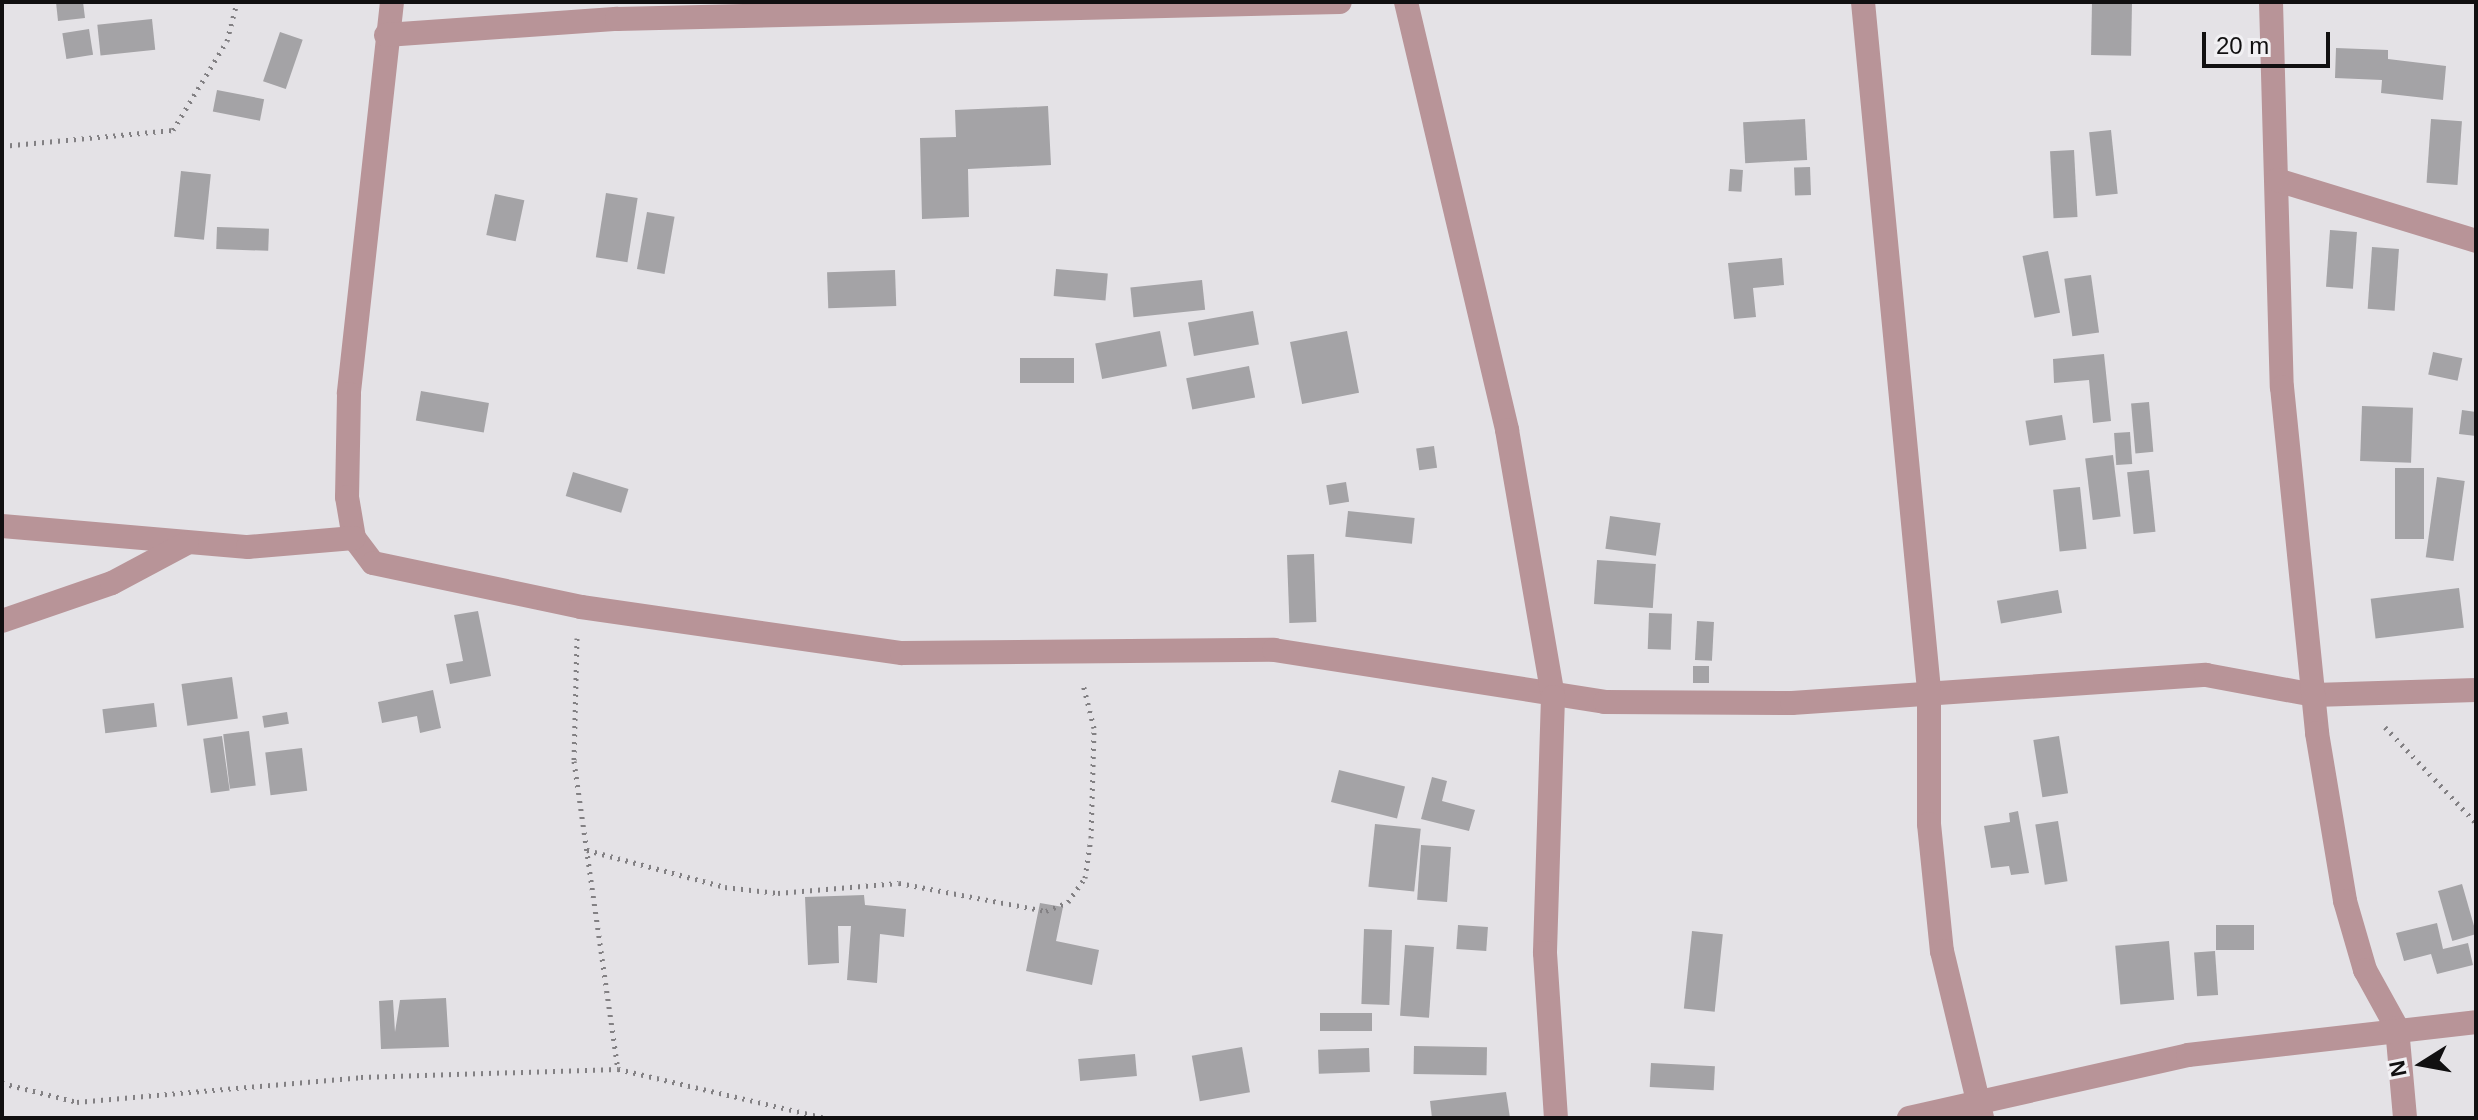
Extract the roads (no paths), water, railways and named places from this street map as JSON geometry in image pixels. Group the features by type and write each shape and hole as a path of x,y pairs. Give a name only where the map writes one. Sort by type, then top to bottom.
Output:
{"street":[{"path":"392,2 349,394 347,497 354,538 373,563 581,607 902,653 1274,650 1373,660 1553,697 1691,706 2206,675 2314,695 2476,690"},
{"path":"386,35 617,19 1340,2"},
{"path":"1406,2 1507,430 1553,697 1545,953 1556,1118"},
{"path":"1863,2 1929,690 1929,824 1941,935 1979,1110"},
{"path":"2271,2 2282,387 2314,695 2345,901 2365,970 2397,1028 2405,1118"},
{"path":"2277,180 2476,241"},
{"path":"2,526 248,547 354,538"},
{"path":"2,621 112,583 187,543"},
{"path":"1909,1118 1979,1110 2188,1055 2397,1028 2476,1022"}]}
